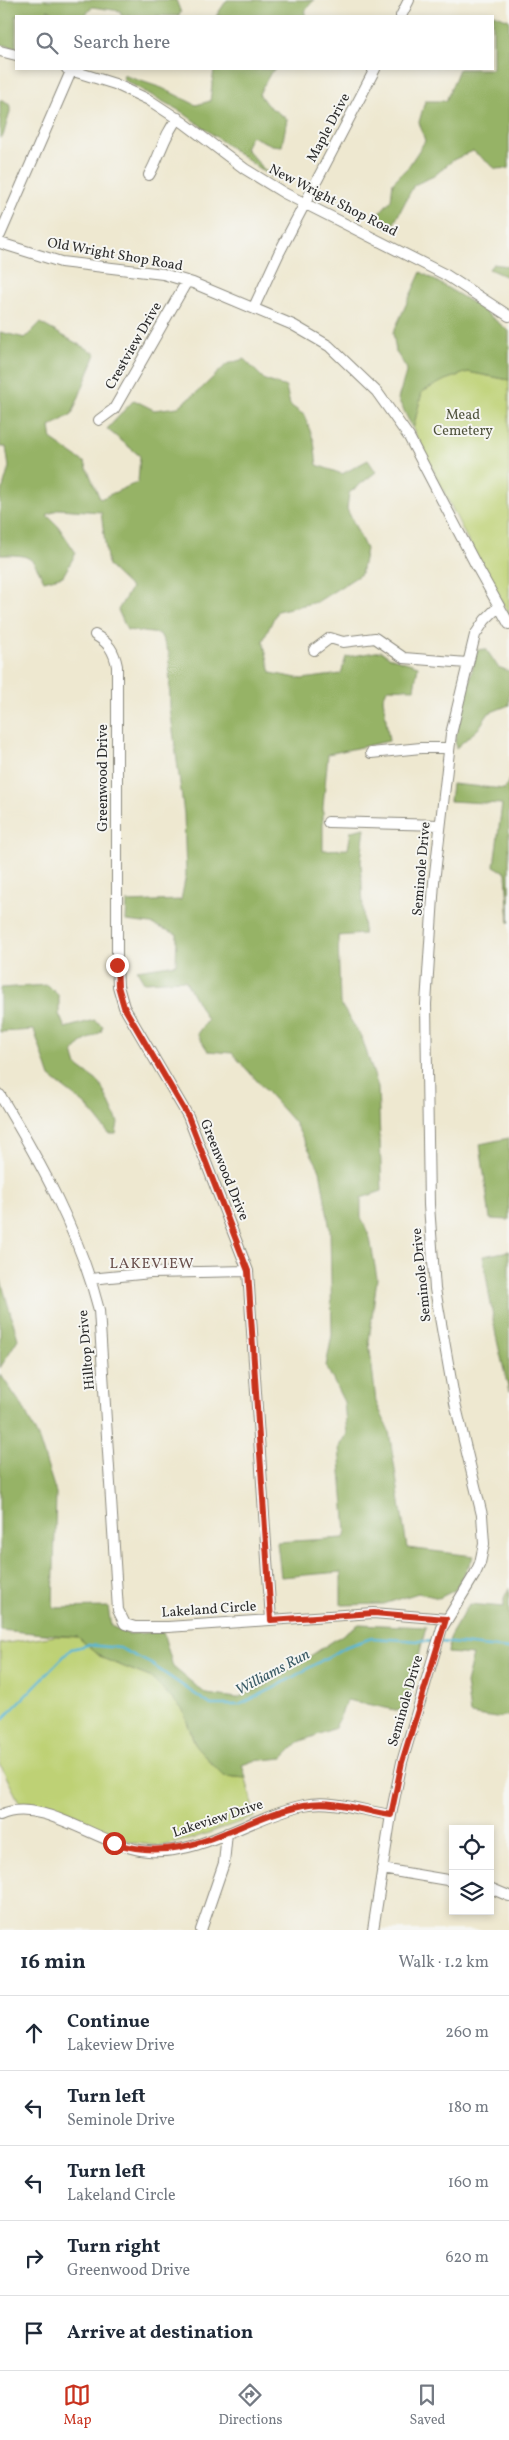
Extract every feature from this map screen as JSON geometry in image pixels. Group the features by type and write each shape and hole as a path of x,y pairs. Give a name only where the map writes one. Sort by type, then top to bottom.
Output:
{"street":[{"path":"402,15 409,0"},
{"path":"0,51 15,56"},
{"path":"0,235 70,70"},
{"name":"New Wright Shop Road","path":"73,70 138,94 178,118 252,174 304,204 446,275 509,316"},
{"name":"Maple Drive","path":"254,307 304,204 374,70"},
{"path":"149,175 157,162 169,128 178,118"},
{"name":"Old Wright Shop Road","path":"0,243 61,262 163,274 187,281 254,307 293,325 329,346 377,392 417,450 498,607 509,624"},
{"name":"Crestview Drive","path":"99,420 114,409 187,281"},
{"name":"Seminole Drive","path":"373,1930 391,1815 402,1762 440,1634 446,1619 475,1574 480,1563 484,1544 482,1515 465,1450 442,1331 431,1248 426,1004 448,748 467,662 480,626 498,607"},
{"name":"Greenwood Drive","path":"95,635 109,644 116,666 117,965 120,997 188,1116 248,1271 271,1620"},
{"path":"314,650 330,638 348,642 369,637 382,641 404,658 467,662"},
{"path":"371,753 421,748 448,748"},
{"path":"328,822 440,825"},
{"name":"Hilltop Drive","path":"0,1095 55,1190 90,1279 99,1310 118,1610 124,1623"},
{"path":"90,1279 151,1273 248,1271"},
{"name":"Lakeland Circle","path":"124,1623 135,1627 143,1627 374,1613 446,1619"},
{"name":"Lakeview Drive","path":"0,1815 19,1810 39,1812 114,1843 144,1851 168,1850 227,1833 291,1808 314,1804 326,1804 391,1815"},
{"path":"201,1930 224,1863 227,1833"},
{"path":"382,1869 449,1880"},
{"path":"494,1890 509,1896"}],"green space":[{"path":"0,0 176,0 181,13 179,15 122,15 120,11 92,7 86,15 56,15 48,10 45,15 15,15 15,48 0,44"},
{"path":"227,0 314,0 306,9 305,15 217,15"},
{"path":"489,12 509,20 509,168 496,169 473,151 453,160 434,176 414,185 391,229 379,223 380,212 391,200 393,182 408,167 425,141 419,122 425,101 446,101 459,70 494,70 494,15 487,15"},
{"path":"214,70 274,70 271,72 259,94 267,105 287,119 282,146 272,145 251,136 245,148 272,178 182,112 124,80 123,75 162,88 196,105 210,101"},
{"path":"0,100 10,105 10,112 3,136 0,138"},
{"path":"493,264 509,266 509,278 489,269"},
{"path":"421,272 476,305 509,331 509,380 468,372 445,380 422,392 413,429 398,399 407,369 396,352 393,333"},
{"path":"40,323 96,354 72,414 50,427 52,440 85,463 100,499 138,482 140,456 107,429 134,400 154,410 178,407 201,389 227,364 244,359 265,380 286,387 290,405 304,415 314,441 317,465 342,474 368,460 376,472 349,493 347,509 366,549 361,574 317,602 277,611 263,641 271,673 302,679 341,674 346,657 381,651 389,657 418,666 414,689 388,688 383,698 389,741 328,754 323,807 323,850 348,849 351,831 365,828 361,861 364,934 338,936 340,1003 362,1038 378,1087 382,1191 361,1198 361,1217 370,1238 377,1278 369,1341 376,1402 389,1431 407,1548 474,1556 455,1590 439,1598 418,1593 384,1604 341,1605 341,1572 281,1577 277,1542 344,1538 346,1531 339,1448 347,1434 344,1402 326,1366 332,1335 330,1230 320,1170 294,1122 232,1053 208,1051 197,1034 207,1020 185,980 144,982 137,970 176,964 177,934 151,924 126,921 127,902 181,900 186,875 184,814 170,708 169,653 160,634 127,630 118,610 131,588 108,566 101,512 59,509 47,515 58,526 76,553 63,576 44,581 36,566 28,558 17,555 0,555 0,498 9,467 6,447 0,447 0,332 25,338"},
{"name":"Mead Cemetery","path":"468,372 509,380 509,615 475,555 413,429 422,392 444,380"},
{"path":"486,649 498,667 509,671 509,705 489,713 478,729 456,748 455,740 477,650"},
{"path":"509,779 509,923 506,873 494,866 502,804 450,801 452,784 505,789"},
{"path":"48,985 59,996 59,1014 65,1028 94,1020 103,1026 101,1032 81,1043 73,1052 77,1066 100,1083 118,1122 116,1134 109,1134 86,1105 50,1077 34,1030 0,1032 0,988"},
{"path":"509,1138 509,1220 490,1219 480,1144"},
{"path":"509,1251 509,1392 496,1336 483,1256"},
{"path":"0,1277 18,1339 0,1368"},
{"path":"0,1374 23,1407 39,1440 56,1493 53,1608 108,1607 111,1626 128,1634 163,1632 173,1667 206,1694 237,1698 266,1685 359,1624 426,1627 405,1712 347,1700 335,1728 299,1742 283,1758 253,1761 242,1765 246,1778 224,1776 196,1747 183,1710 152,1678 102,1658 78,1637 0,1630"},
{"path":"509,1588 509,1715 496,1718 470,1714 466,1683 473,1655 448,1653 450,1636 469,1604 504,1607 504,1598"},
{"path":"56,1636 78,1637 102,1658 152,1678 183,1710 196,1747 224,1776 246,1778 255,1817 188,1840 161,1846 134,1843 47,1808 20,1804 0,1764 0,1644"}],"waterway":[{"name":"Williams Run","path":"0,1722 71,1649 88,1645 120,1648 151,1664 211,1705 239,1705 274,1688 345,1647 372,1638 435,1642"},
{"name":"Williams Run","path":"441,1642 509,1649"}],"district":[{"name":"LAKEVIEW","path":"152,1264"}],"route":[{"path":"114,1843 144,1851 168,1850 215,1837 291,1808 314,1804 348,1807 391,1815 402,1762 446,1619 374,1613 336,1614 271,1620 248,1271 240,1246 188,1116 124,1007 118,986 117,965"}]}
